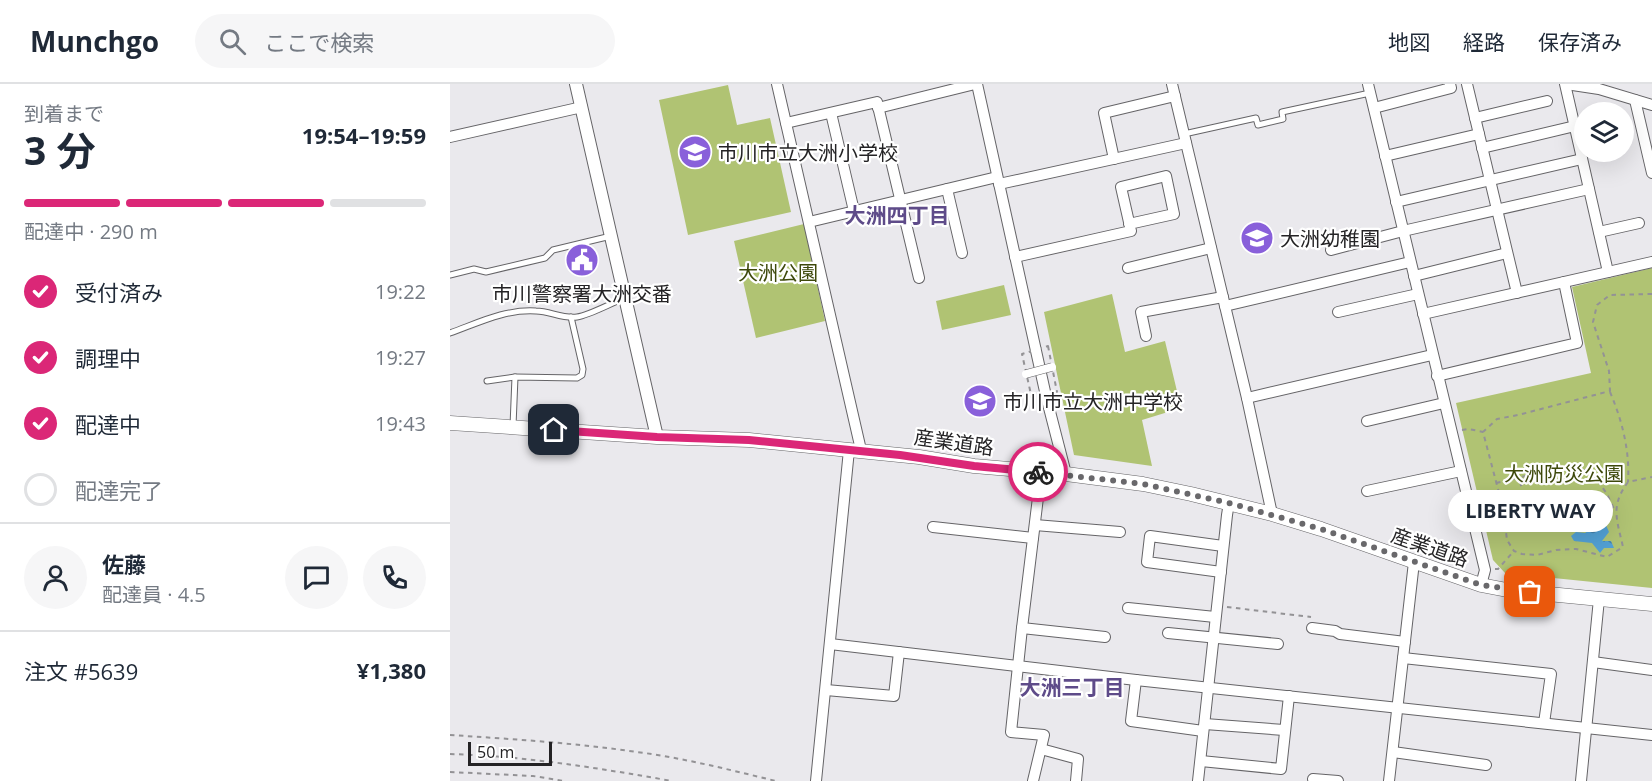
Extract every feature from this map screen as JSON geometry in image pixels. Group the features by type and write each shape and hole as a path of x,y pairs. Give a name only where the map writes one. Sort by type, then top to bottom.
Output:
{"main road":[{"name":"産業道路","path":"450,423 657,437 749,440 919,457 974,466 1143,484 1272,514 1481,585 1507,590 1652,604"}],"street":[{"path":"576,84 657,437"},
{"path":"777,84 809,222 855,450 830,644 816,781"},
{"path":"878,108 976,84 1046,396 1066,474"},
{"path":"1172,84 1272,514"},
{"path":"1374,108 1451,88 1450,84"},
{"path":"1467,84 1517,293"},
{"path":"1574,121 1566,84 1599,89 1652,105"},
{"path":"1369,89 1485,570 1481,585"},
{"path":"1114,159 1104,114 1175,96"},
{"path":"1635,100 1652,173"},
{"path":"1475,118 1547,101"},
{"path":"786,123 877,102 919,278"},
{"path":"450,137 582,107"},
{"path":"831,112 854,211"},
{"path":"1482,148 1574,126"},
{"path":"1385,156 1479,134"},
{"path":"809,222 947,189 1114,159 1185,138"},
{"path":"1396,202 1574,161"},
{"path":"1583,162 1608,272"},
{"path":"1015,257 1131,231 1129,224 1121,187 1166,176 1174,214 1129,224"},
{"path":"947,189 962,253"},
{"path":"1331,250 1403,231 1589,189"},
{"path":"1599,232 1639,223"},
{"path":"1128,268 1211,248"},
{"path":"1414,276 1507,253"},
{"path":"1146,336 1141,312 1224,301 1410,262"},
{"path":"1423,314 1652,262"},
{"path":"1437,376 1577,343 1564,282"},
{"path":"1338,312 1418,294"},
{"path":"1246,398 1432,355"},
{"path":"1026,374 1052,367"},
{"path":"1367,421 1444,404"},
{"path":"1367,491 1461,471"},
{"path":"1033,781 1044,735 1011,732 1041,472"},
{"path":"1198,781 1229,503"},
{"path":"1035,525 1120,532"},
{"path":"933,527 1033,538"},
{"path":"1221,572 1147,562 1150,536 1223,546"},
{"path":"1389,781 1414,562"},
{"path":"1581,781 1599,599"},
{"path":"1128,608 1215,617"},
{"path":"1022,628 1105,637"},
{"path":"1312,628 1405,642"},
{"path":"1168,633 1278,644"},
{"path":"830,644 1208,688 1652,735"},
{"path":"826,690 894,696 900,652"},
{"path":"1403,658 1551,674 1544,723"},
{"path":"1593,662 1652,670"},
{"path":"1136,680 1131,721 1284,730"},
{"path":"1201,761 1281,769 1289,696"},
{"path":"1041,749 1078,759 1076,781"},
{"path":"1393,752 1486,765"},
{"path":"1314,779 1338,781"}],"lane":[{"path":"1185,138 1256,118 1258,125 1283,118 1282,112 1369,89"},
{"path":"450,275 474,269 486,272 545,258 553,250 611,236"},
{"path":"450,333 489,318 523,311 580,316 625,298"},
{"path":"487,381 515,377 577,378 582,375 583,369 571,317"},
{"path":"513,428 515,377"}],"path":[{"path":"1615,510 1623,488 1628,482 1629,463 1624,434 1610,391 1609,371 1593,322 1597,305 1610,295 1652,294"},
{"path":"1483,432 1497,418 1518,415 1610,391"},
{"path":"1451,432 1469,429 1483,432"},
{"path":"1483,432 1496,483 1503,508 1507,540 1514,550 1522,554 1537,555 1556,549 1576,549 1607,557 1623,547 1615,510 1607,494 1598,481 1584,470 1568,466 1496,483"},
{"path":"1628,482 1652,477"},
{"path":"1503,508 1522,510 1525,507 1519,478"},
{"path":"1485,570 1498,569 1514,550"},
{"path":"1216,605 1312,618 1312,628"},
{"path":"450,735 510,738 636,752 676,758 776,781"},
{"path":"450,754 482,754 540,760 672,781"},
{"path":"450,772 533,776 564,781"}],"green space":[{"path":"728,85 737,125 770,118 791,212 688,235 659,100"},
{"name":"大洲公園","path":"804,224 825,321 756,338 734,241"},
{"name":"大洲防災公園","path":"1652,268 1652,588 1505,573 1493,560 1456,403 1591,373 1572,287"},
{"path":"1004,285 1011,315 942,330 936,301"},
{"path":"1112,294 1125,352 1165,341 1181,408 1142,420 1152,466 1074,455 1044,312"}],"water":[{"path":"1598,524 1606,525 1609,532 1602,541 1611,541 1614,548 1604,548 1600,553 1592,543 1574,541 1571,536 1576,532 1585,533"}],"way so far":[{"path":"1038,472 1143,484 1229,503 1321,529 1481,585 1530,592"}],"place":[{"name":"市川市立大洲小学校","path":"695,152"},
{"name":"大洲幼稚園","path":"1257,238"},
{"name":"市川警察署大洲交番","path":"582,260"},
{"name":"市川市立大洲中学校","path":"980,401"},
{"name":"LIBERTY WAY","path":"1530,592"}],"district":[{"name":"大洲四丁目","path":"897,215"},
{"name":"大洲三丁目","path":"1072,687"}],"route":[{"path":"554,430 749,440 919,457 974,466 1038,472"}]}
